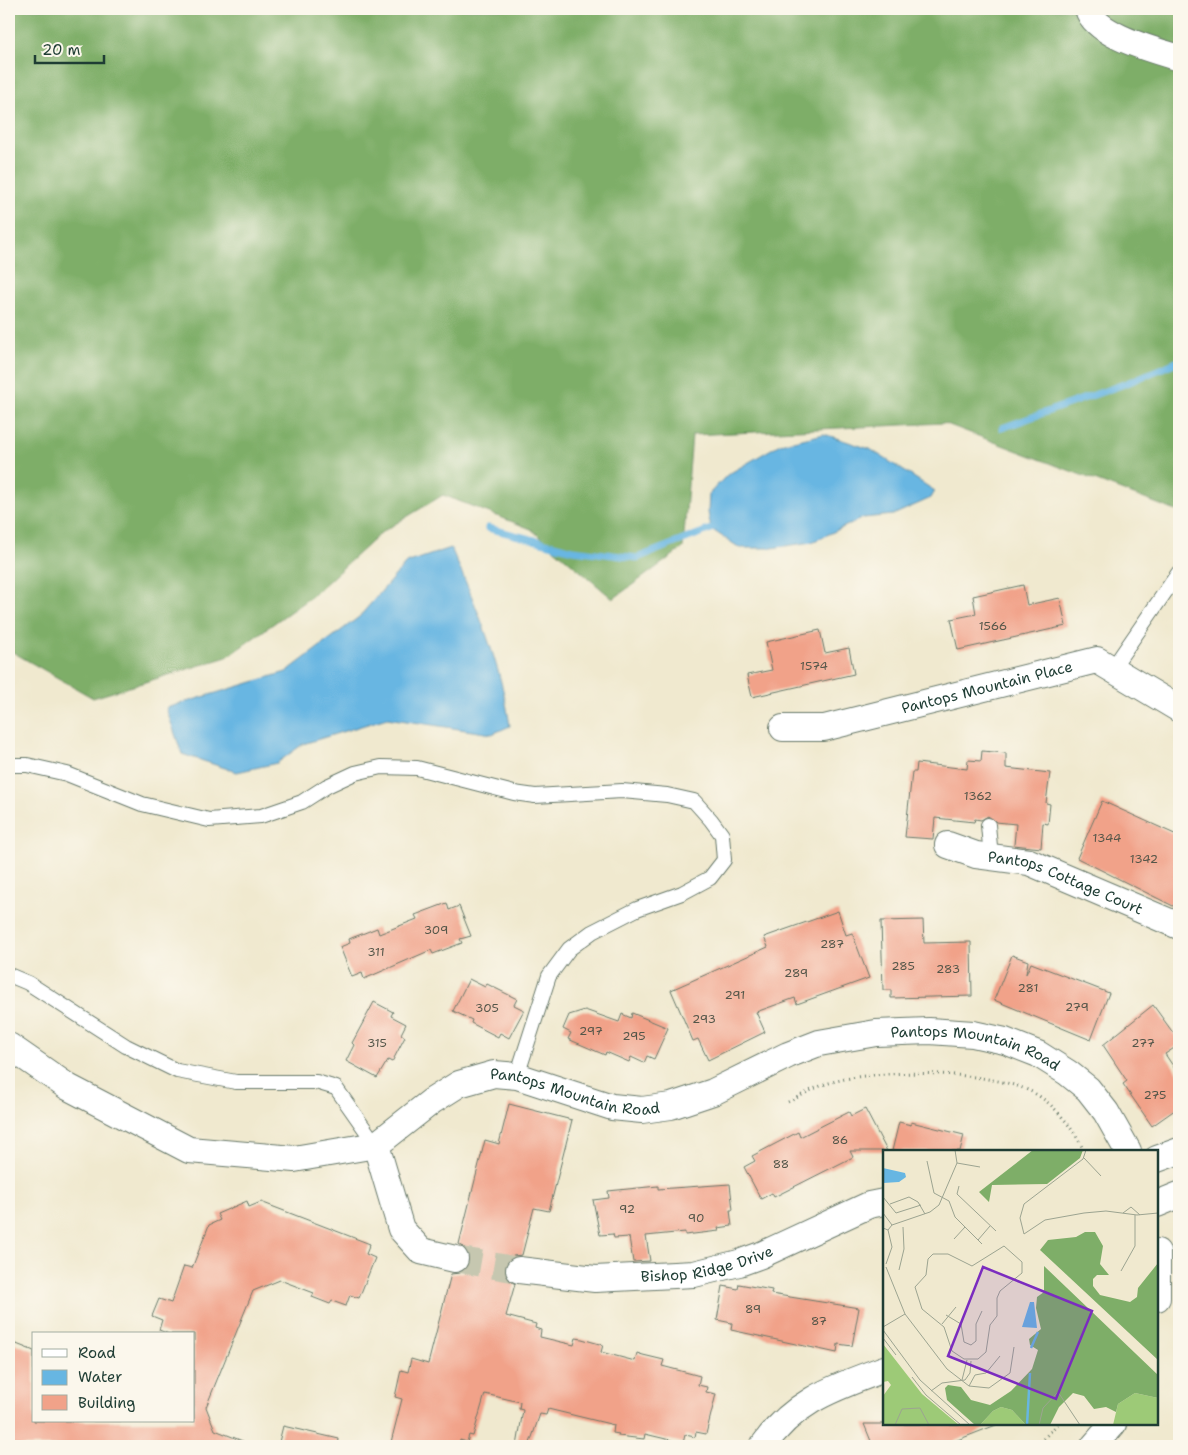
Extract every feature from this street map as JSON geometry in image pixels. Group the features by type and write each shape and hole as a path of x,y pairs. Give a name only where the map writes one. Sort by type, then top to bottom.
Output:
{"street":[{"path":"1088,9 1099,25 1114,35 1179,58"},
{"name":"Pantops Mountain Place","path":"783,728 824,728 1097,660 1179,709"},
{"name":"Pantops Cottage Court","path":"948,845 976,855 1029,862 1179,926"},
{"name":"Pantops Mountain Road","path":"9,1046 68,1087 189,1150 294,1159 376,1145 432,1101 459,1084 494,1074 517,1076 612,1107 642,1110 671,1106 713,1092 788,1055 819,1043 876,1033 929,1031 974,1034 1005,1040 1038,1054 1068,1073 1088,1090 1106,1112 1127,1150"},
{"path":"376,1145 401,1229 422,1251 455,1259"},
{"path":"1158,1159 1179,1150"},
{"path":"1158,1204 1179,1195"},
{"name":"Bishop Ridge Drive","path":"518,1270 594,1279 694,1274 746,1260 869,1205 883,1202"},
{"path":"763,1446 773,1431 792,1413 824,1391 883,1368"},
{"path":"1094,1446 1111,1425"}],"lane":[{"path":"1112,669 1179,572"},
{"path":"9,765 27,765 67,774 142,804 209,820 261,816 302,802 328,786 355,773 381,767 417,768 514,793 535,796 622,792 667,795 694,801 722,835 724,860 710,878 682,893 637,909 592,932 569,949 549,976 517,1076"},
{"path":"988,825 991,857"},
{"path":"9,975 28,983 126,1046 177,1071 236,1082 316,1082 336,1088 376,1145"}],"path":[{"path":"788,1102 828,1083 861,1076 918,1073 1001,1080 1033,1092 1057,1112 1077,1136 1084,1150"},
{"path":"1036,1446 1057,1425"}],"green space":[{"path":"9,9 1179,9 1179,512 944,423 692,435 683,548 613,599 531,529 443,495 382,532 312,596 227,657 93,698 9,650"}],"water":[{"path":"824,434 870,449 935,491 931,498 893,515 863,518 812,542 772,548 740,548 711,529 708,512 709,494 727,475 780,444"},
{"path":"451,548 487,635 506,703 510,726 492,734 387,718 303,744 277,763 237,772 182,754 166,708 286,672 359,617 406,563"}],"building":[{"path":"1023,585 1027,605 1060,598 1066,626 958,650 951,619 976,614 973,596"},
{"path":"820,630 825,653 849,648 854,674 752,697 747,675 772,670 766,642"},
{"path":"982,751 1006,753 1006,768 1050,773 1046,803 1050,804 1048,824 1043,823 1041,848 1014,845 1016,824 996,822 988,816 981,820 975,819 974,822 935,818 933,839 905,837 912,772 916,772 917,763 967,769 968,760 981,761"},
{"path":"1102,801 1179,836 1179,909 1077,858"},
{"path":"447,903 449,910 459,906 471,936 460,939 462,943 433,954 431,950 364,979 362,973 352,977 340,947 350,943 349,939 377,928 379,934 417,919 415,915"},
{"path":"838,911 846,935 852,933 869,978 797,1004 795,998 756,1012 765,1032 708,1060 698,1039 693,1041 671,990 768,947 764,937"},
{"path":"923,920 924,943 971,942 972,996 891,998 891,990 883,990 881,921"},
{"path":"1012,955 1028,961 1026,974 1031,963 1109,993 1091,1040 994,1000"},
{"path":"469,979 485,987 487,984 517,999 514,1005 524,1010 509,1038 500,1033 498,1037 471,1023 472,1020 453,1011"},
{"path":"374,1002 393,1012 391,1016 406,1024 401,1034 405,1037 392,1062 388,1060 377,1078 346,1061 354,1045 352,1043"},
{"path":"1153,1005 1179,1041 1179,1045 1165,1054 1179,1075 1179,1107 1152,1126 1123,1084 1127,1081 1103,1045"},
{"path":"585,1010 619,1022 622,1014 631,1018 632,1013 668,1028 654,1059 647,1056 644,1063 631,1057 629,1062 606,1052 605,1055 568,1039 571,1033 563,1029 569,1015"},
{"path":"509,1104 572,1120 549,1211 534,1208 522,1255 513,1256 507,1261 504,1268 505,1276 515,1284 506,1316 536,1324 535,1328 541,1330 540,1337 574,1345 576,1338 582,1339 603,1345 601,1352 635,1361 637,1353 664,1360 662,1366 700,1376 698,1385 707,1387 706,1392 716,1394 706,1434 696,1432 695,1437 685,1435 683,1443 645,1434 644,1439 618,1436 619,1434 613,1433 614,1425 548,1409 546,1415 540,1414 529,1446 517,1446 523,1410 519,1409 520,1402 485,1394 473,1436 469,1435 467,1442 460,1440 459,1446 390,1446 402,1399 395,1397 401,1370 408,1372 411,1359 428,1364 451,1274 466,1270 469,1263 469,1254 459,1244 485,1140 499,1144"},
{"path":"865,1109 886,1150 850,1151 853,1157 774,1197 772,1193 761,1199 744,1167 755,1161 752,1156 798,1132 800,1137 849,1112 851,1116"},
{"path":"899,1122 911,1125 911,1122 964,1135 960,1150 892,1150"},
{"path":"730,1184 733,1210 730,1210 732,1226 718,1228 719,1231 685,1235 685,1232 646,1236 650,1261 633,1262 629,1237 614,1238 613,1234 600,1235 593,1200 609,1198 608,1191 658,1186 658,1189"},
{"path":"247,1201 249,1207 261,1202 370,1244 366,1254 375,1258 359,1298 350,1295 346,1306 332,1301 330,1304 312,1297 314,1293 280,1280 253,1291 206,1407 215,1430 255,1446 16,1446 9,1443 9,1341 32,1350 32,1422 195,1422 195,1332 164,1332 159,1330 162,1320 152,1316 159,1299 171,1303 184,1266 192,1268 209,1225 220,1220 217,1214"},
{"path":"739,1284 772,1290 771,1294 859,1308 852,1346 838,1344 837,1353 731,1330 732,1323 717,1320 723,1286 738,1289"},
{"path":"864,1424 996,1425 942,1446 873,1446"},
{"path":"283,1426 339,1439 338,1446 278,1446"}],"waterway":[{"path":"1002,428 1127,383 1179,361"},
{"path":"488,528 573,550 637,558 711,529"}],"tunnel":[{"path":"455,1259 519,1270"}]}
